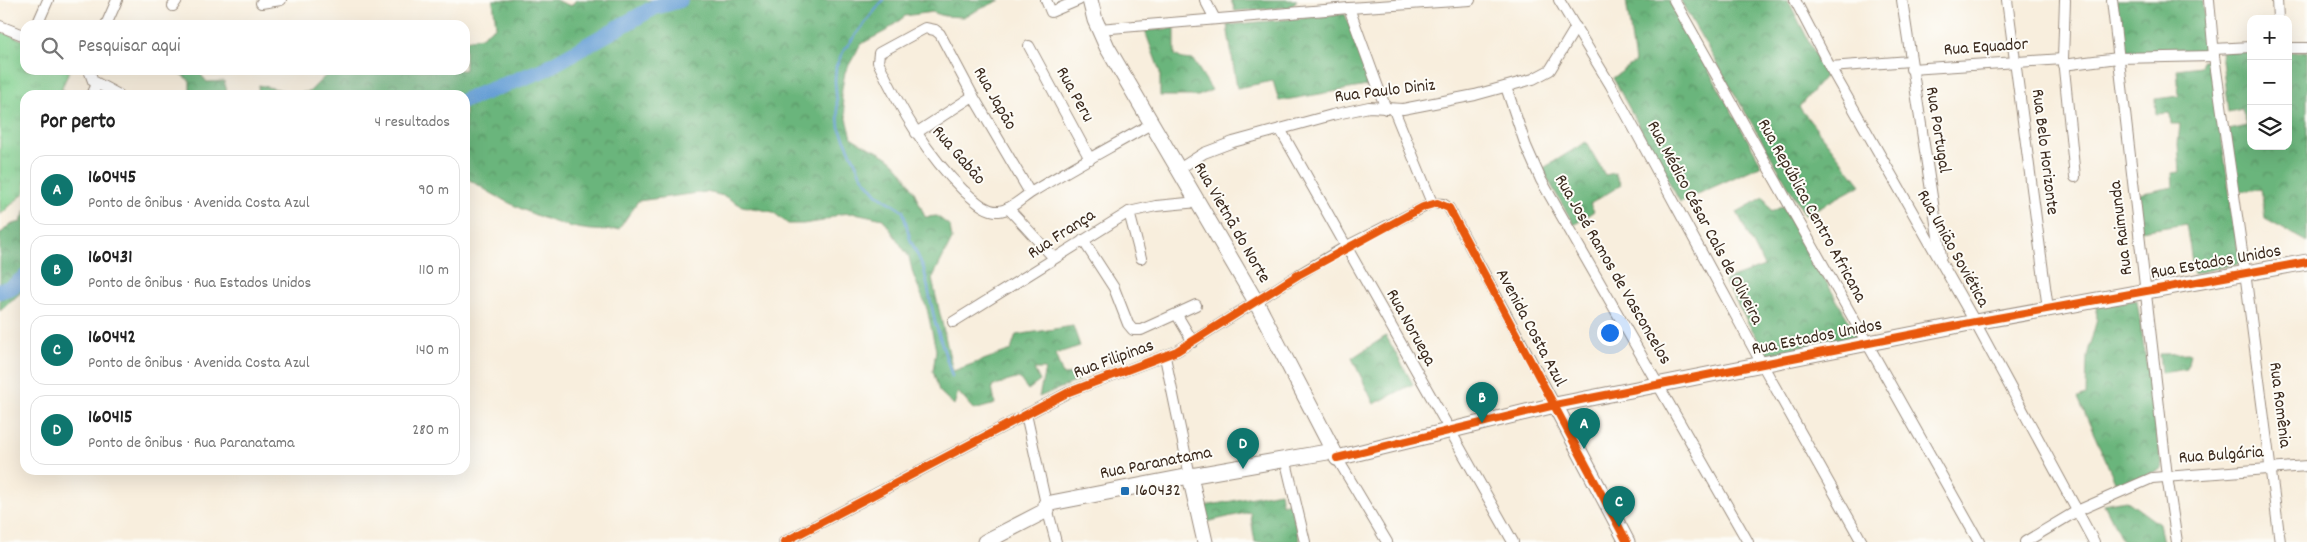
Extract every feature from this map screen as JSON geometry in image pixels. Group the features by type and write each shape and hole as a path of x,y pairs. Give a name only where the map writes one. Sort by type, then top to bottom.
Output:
{"street":[{"path":"39,20 48,0"},
{"path":"108,20 117,0"},
{"path":"261,3 281,0"},
{"path":"1046,0 1051,12 1079,0"},
{"name":"Rua Vietnã do Norte","path":"1090,0 1107,47 1255,300 1335,455 1387,542"},
{"path":"1205,0 1215,20"},
{"path":"1099,29 1470,0"},
{"name":"Rua Médico César Cals de Oliveira","path":"1559,0 1611,86 1762,364 1862,542"},
{"name":"Rua República Centro Africana","path":"1674,0 1979,542"},
{"name":"Rua União Soviética","path":"1795,0 1830,67 1975,322 2094,542"},
{"name":"Rua Portugal","path":"1902,0 1910,65 1942,264"},
{"name":"Rua Belo Horizonte","path":"2007,0 2048,309"},
{"path":"2065,0 2063,62 2075,177"},
{"name":"Rua Raimunda","path":"2112,0 2167,476 2177,542"},
{"name":"Rua Romênia","path":"2209,0 2214,52 2280,542"},
{"path":"2277,0 2278,15"},
{"path":"1349,8 1390,109 1432,203"},
{"path":"0,26 20,34"},
{"name":"Rua Paulo Diniz","path":"1179,169 1204,153 1233,142 1357,109 1378,107 1390,109 1533,80 1550,70 1576,27"},
{"name":"Rua Japão","path":"925,28 935,30 940,34 973,96 1030,193"},
{"name":"Rua Gabão","path":"925,28 883,50 877,57 881,68 916,133 947,174 977,203 994,211 1008,208"},
{"name":"Rua Peru","path":"1029,46 1090,159"},
{"name":"Rua Equador","path":"1830,67 2063,62 2214,52 2247,48"},
{"path":"2292,48 2307,48"},
{"path":"89,75 97,84 109,90"},
{"path":"94,90 97,84"},
{"name":"Rua José Ramos de Vasconcelos","path":"1506,87 1526,146 1541,180 1660,385 1748,542"},
{"path":"916,133 973,96"},
{"path":"1054,258 1008,208 1030,193 1151,124"},
{"name":"Rua Noruega","path":"1280,129 1513,542"},
{"name":"Rua França","path":"953,322 1130,212 1156,206 1198,202"},
{"name":"Avenida Costa Azul","path":"1432,203 1443,204 1449,208 1626,542"},
{"name":"Rua Filipinas","path":"784,542 1077,389 1165,357 1193,342 1255,300 1347,246 1432,203"},
{"path":"1130,212 1141,258"},
{"path":"1083,240 1114,288 1133,330 1141,330 1196,305"},
{"name":"Rua Estados Unidos","path":"1335,455 1450,431 1554,405 1975,322 2307,262"},
{"path":"1177,315 1193,342"},
{"path":"1165,357 1205,542"},
{"path":"1026,414 1046,507 1056,542"},
{"name":"Rua Paranatama","path":"985,542 1046,507 1285,458 1335,455"},
{"path":"1285,458 1305,542"},
{"name":"Rua Bulgária","path":"2025,542 2077,511 2135,484 2167,476 2307,466"}],"green space":[{"path":"493,0 555,0 571,6 576,0 1000,0 963,17 944,16 932,12 905,16 886,31 861,44 845,72 841,95 852,138 884,155 898,167 909,182 925,217 937,216 950,226 952,239 932,279 953,371 1011,350 1016,335 1073,326 1080,346 1055,354 1063,375 1073,374 1080,380 1039,397 1045,369 1034,369 1040,381 1028,390 1019,378 992,386 995,404 974,410 958,392 954,405 939,391 933,371 936,350 927,309 913,274 909,257 883,219 855,213 839,214 823,221 788,224 773,212 742,206 724,196 706,192 638,201 619,229 600,230 560,224 519,208 470,180 470,90 311,90 326,75 470,75 470,39 481,37 496,26"},
{"path":"1231,0 1297,0 1291,7 1235,11"},
{"path":"1626,0 1669,0 1762,165 1680,202 1613,78 1635,62"},
{"path":"1680,0 1788,0 1826,75 1799,107 1861,185 1805,215"},
{"path":"2116,0 2203,0 2208,53 2122,54"},
{"path":"1345,14 1373,85 1279,101 1273,81 1237,88 1227,25"},
{"path":"1175,28 1175,55 1182,59 1193,60 1212,90 1198,96 1160,96 1160,72 1145,31"},
{"path":"0,31 20,39 20,75 68,75 61,89 63,90 20,90 20,197 0,215"},
{"path":"2221,51 2247,52 2247,126 2242,109 2228,112"},
{"path":"2292,52 2307,52 2307,242 2265,219 2261,188 2239,192 2229,130 2247,126 2247,150 2292,150"},
{"path":"2202,60 2210,60 2240,263 2194,274 2186,224 2141,231 2138,194 2173,187 2172,173 2180,172 2178,144 2180,124 2171,124 2170,113 2156,114 2155,99 2179,96 2177,69 2200,66"},
{"path":"182,75 201,75 207,82 224,81 227,90 190,90 190,81"},
{"path":"259,85 282,90 258,90"},
{"path":"1586,142 1605,175 1615,173 1621,185 1590,204 1594,211 1574,225 1542,169"},
{"path":"1764,197 1771,212 1783,206 1858,337 1768,357 1724,281 1764,266 1737,212"},
{"path":"20,222 20,293 0,311 0,234 9,225"},
{"path":"2137,300 2162,469 2117,486 2078,398 2086,395 2087,356 2097,319 2096,306"},
{"path":"1386,336 1413,384 1374,404 1352,358"},
{"path":"2190,353 2187,369 2161,373 2159,354"},
{"path":"1280,492 1282,504 1290,502 1300,542 1255,542 1250,512 1206,522 1205,506"},
{"path":"2126,500 2159,524 2163,542 2123,542 2104,504"}],"waterway":[{"path":"470,98 543,70 655,7 680,0"},
{"path":"883,0 844,50 836,66 835,81 839,127 861,175 877,194 903,211 910,239 924,269 935,322 952,376"},
{"path":"0,291 12,287 20,281"}],"cycle path":[{"path":"784,542 1069,392 1177,351 1298,275 1423,207 1437,203 1449,208 1627,542"},
{"path":"1337,458 1555,405 1975,322 2307,262"}],"place":[{"name":"160431","path":"1482,423"},
{"name":"160445","path":"1584,449"},
{"name":"160415","path":"1243,469"},
{"name":"160432","path":"1125,491"},
{"name":"160442","path":"1619,527"}]}
